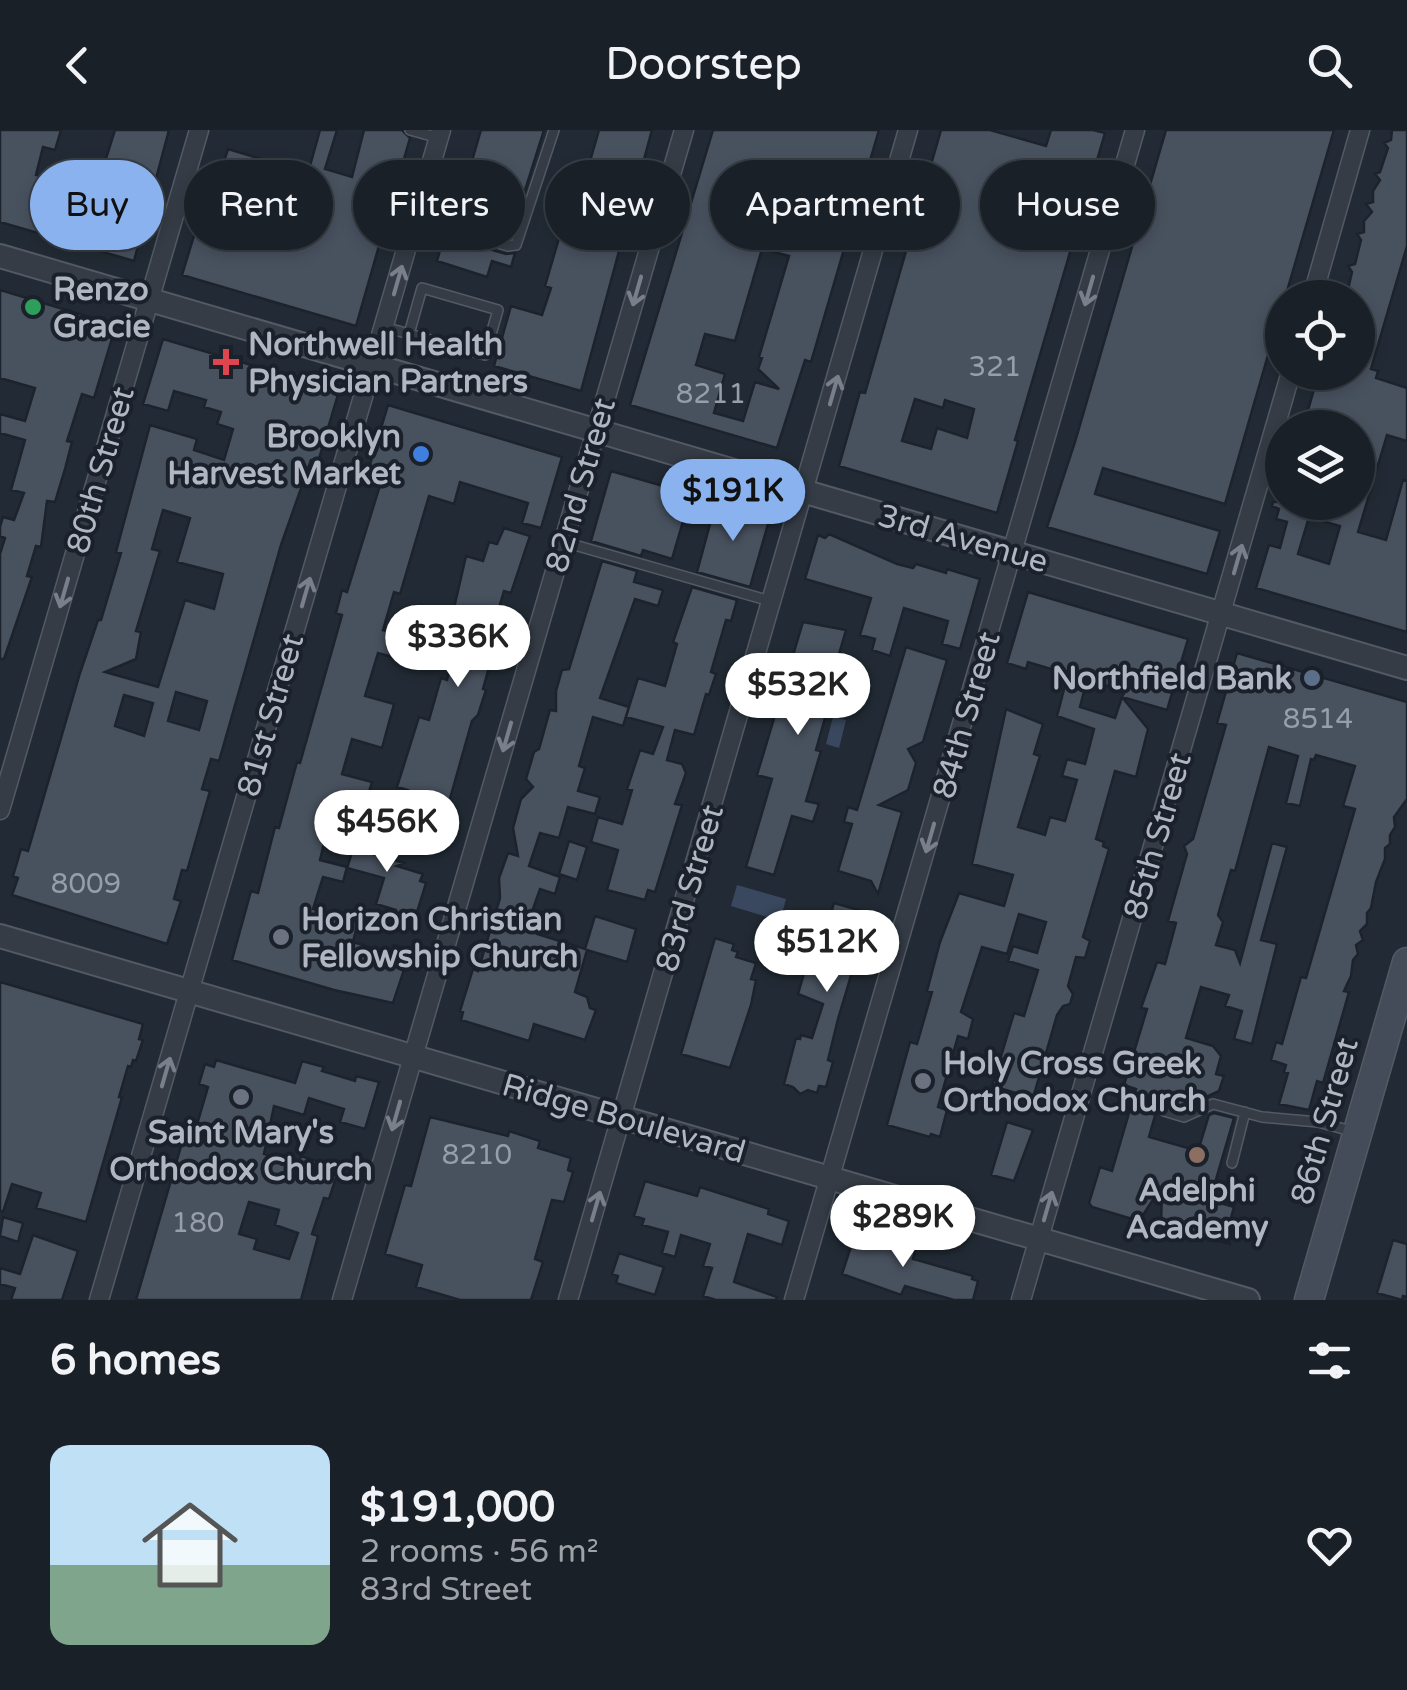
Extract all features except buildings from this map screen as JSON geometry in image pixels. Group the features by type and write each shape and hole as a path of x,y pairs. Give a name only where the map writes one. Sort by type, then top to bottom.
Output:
{"main road":[{"name":"86th Street","path":"1309,1300 1407,962"}],"street":[{"name":"80th Street","path":"0,810 199,130"},
{"name":"82nd Street","path":"342,1300 684,130"},
{"name":"83rd Street","path":"568,1300 908,130"},
{"name":"84th Street","path":"794,1300 1135,130"},
{"path":"1317,280 1360,130"},
{"name":"81st Street","path":"433,160 440,134"},
{"name":"81st Street","path":"99,1300 407,250"},
{"name":"3rd Avenue","path":"0,256 1407,668"},
{"name":"85th Street","path":"1021,1300 1286,390"},
{"name":"Ridge Boulevard","path":"0,936 1248,1300"}],"lane":[{"path":"410,130 440,134"},
{"path":"525,218 554,130"},
{"path":"384,327 409,334 486,355 498,310 422,288 409,334"},
{"path":"564,542 772,602"},
{"path":"1164,1112 1184,1117 1213,1104 1318,1122 1357,1133"},
{"path":"1232,1162 1246,1112"}],"water":[{"path":"833,717 846,720 839,748 826,744"},
{"path":"377,791 393,796 384,824 368,819"},
{"path":"737,885 786,899 780,921 731,906"}],"place":[{"name":"Renzo Gracie","path":"33,307"},
{"name":"Northwell Health Physician Partners","path":"226,362"},
{"name":"Brooklyn Harvest Market","path":"421,454"},
{"name":"Northfield Bank","path":"1312,678"},
{"name":"Horizon Christian Fellowship Church","path":"281,937"},
{"name":"Holy Cross Greek Orthodox Church","path":"923,1081"},
{"name":"Saint Mary's Orthodox Church","path":"241,1097"},
{"name":"Adelphi Academy","path":"1197,1155"}]}
